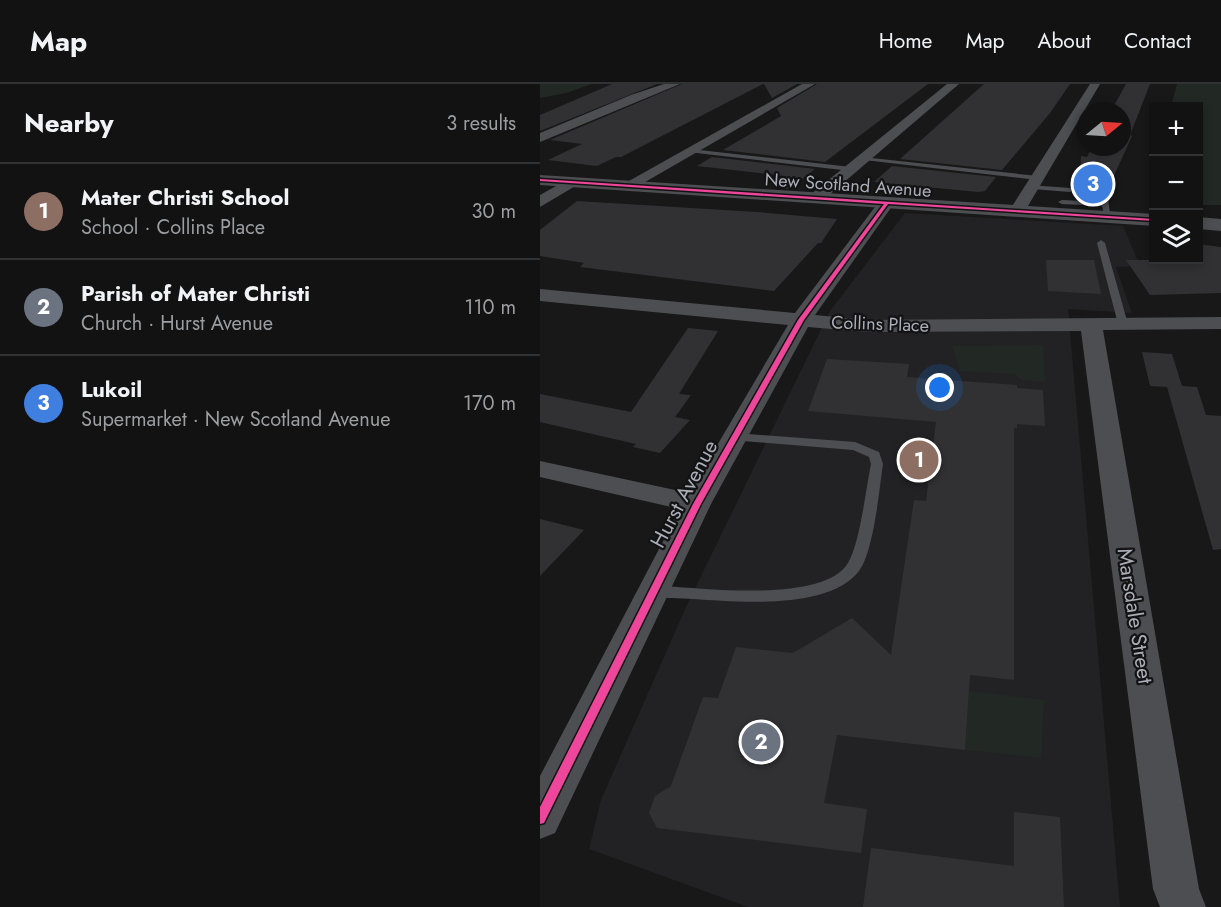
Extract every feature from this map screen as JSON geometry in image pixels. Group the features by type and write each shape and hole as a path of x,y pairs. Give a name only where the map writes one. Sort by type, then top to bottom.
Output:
{"street":[{"path":"540,138 635,97 675,84"},
{"path":"628,186 810,84"},
{"path":"816,198 954,84"},
{"path":"1017,211 1095,84"},
{"name":"New Scotland Avenue","path":"540,180 1017,211 1065,197 1149,219"},
{"path":"540,202 572,182"},
{"name":"Hurst Avenue","path":"540,819 697,504 801,320 887,202"},
{"path":"1203,223 1221,225"},
{"name":"Collins Place","path":"540,296 866,326 1221,323"},
{"name":"Marsdale Street","path":"1107,324 1176,889 1183,907"},
{"path":"540,469 697,504"}],"lane":[{"path":"690,151 851,169"},
{"path":"864,158 1035,182 1065,197"},
{"path":"1089,193 1104,192 1106,206"},
{"path":"1101,243 1107,324"},
{"path":"654,591 781,597 838,582 855,565 877,464 875,455 855,447 735,437"}],"shaded area":[{"path":"540,84 592,84 566,93 540,98"},
{"path":"1177,84 1221,84 1221,205 1203,205 1203,102 1172,102"},
{"path":"905,213 1123,226 1140,266 1116,267 1132,313 1068,309 1120,907 748,907 589,849 601,800 686,607 830,311"},
{"path":"1043,345 1045,382 1022,380 1014,374 960,371 952,346"},
{"path":"969,691 1044,700 1041,758 965,750"}],"building":[{"path":"612,84 657,84 540,131 540,115"},
{"path":"682,84 763,84 621,157 597,166 548,160 582,144 550,140"},
{"path":"764,84 797,84 772,98"},
{"path":"817,84 928,84 825,162 723,150 781,116 777,108"},
{"path":"984,84 1070,84 1050,113 1002,170 900,159"},
{"path":"1126,84 1150,84 1131,132 1131,102 1116,102"},
{"path":"1081,156 1123,156 1112,180 1113,191 1107,188 1080,189"},
{"path":"712,157 815,169 789,189 785,188 786,176 697,166"},
{"path":"892,166 996,177 985,191 978,192 874,182"},
{"path":"577,201 837,219 821,243 818,243 774,291 580,267 584,263 540,256 540,230"},
{"path":"1203,245 1221,247 1221,293 1150,295 1126,260 1149,260 1149,264 1203,264"},
{"path":"1046,260 1094,260 1101,294 1048,291"},
{"path":"688,328 718,331 679,394 691,395 675,417 690,420 660,453 633,447 636,444 540,422 540,394 631,412"},
{"path":"1142,352 1172,354 1182,386 1197,387 1206,415 1221,416 1221,549 1213,550 1167,387 1150,386"},
{"path":"827,359 909,364 907,377 1017,385 1017,388 1043,390 1045,426 1017,424 1017,428 1014,428 1014,680 970,675 965,750 837,735 824,803 867,809 861,853 657,828 649,813 655,796 671,786 703,697 718,698 736,647 793,653 852,618 891,655 914,500 926,501 936,422 808,411"},
{"path":"540,519 584,530 540,576"},
{"path":"1014,812 1060,817 1064,907 863,907 871,848 1014,866"}],"cycle path":[{"path":"540,180 1149,220"},
{"path":"540,819 697,504 801,320 887,202"}],"place":[{"name":"Lukoil","path":"1093,184"},
{"name":"Mater Christi School","path":"919,460"},
{"name":"Parish of Mater Christi","path":"761,742"}]}
